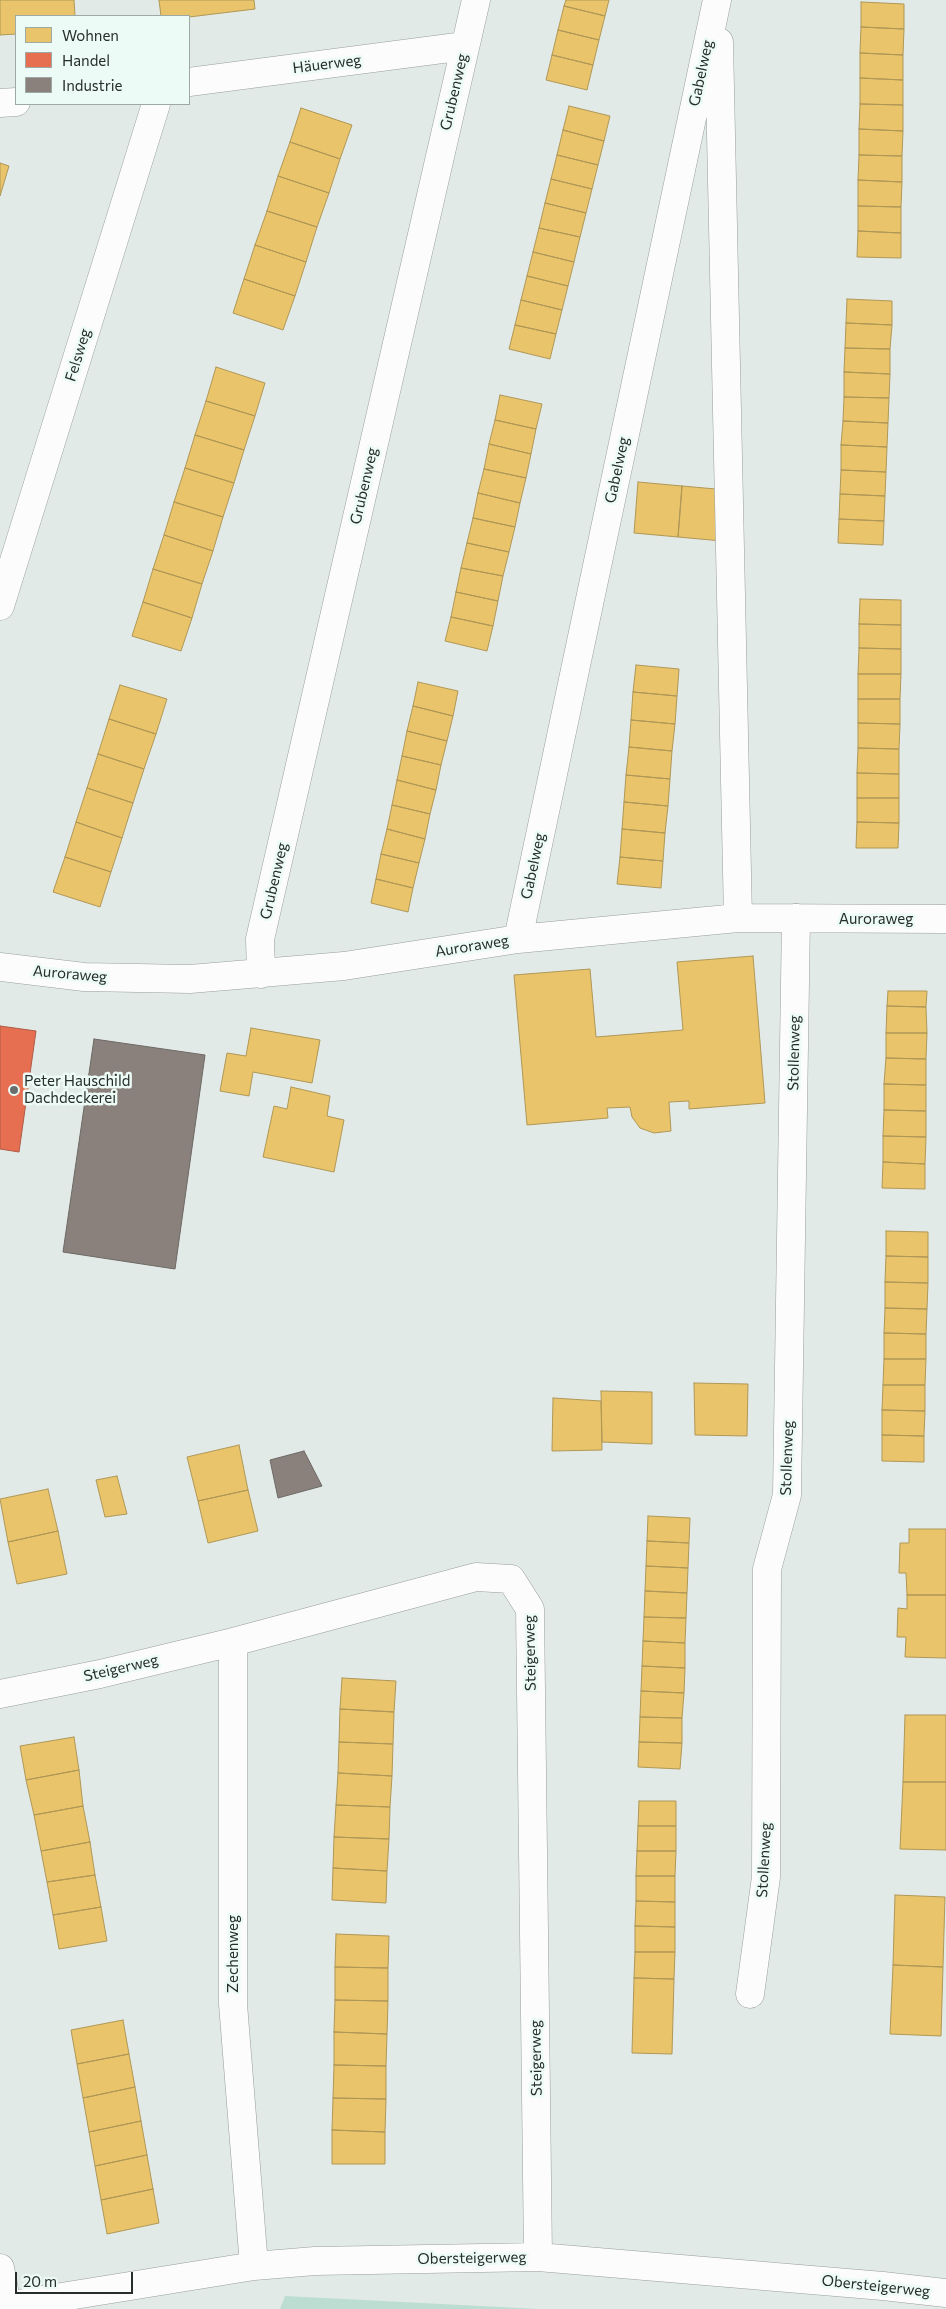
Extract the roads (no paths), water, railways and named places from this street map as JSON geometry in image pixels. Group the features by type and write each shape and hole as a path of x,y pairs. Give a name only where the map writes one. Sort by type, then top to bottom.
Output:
{"street":[{"name":"Grubenweg","path":"261,974 260,939 476,0"},
{"name":"Gabelweg","path":"718,0 738,918"},
{"name":"Gabelweg","path":"518,939 718,0"},
{"name":"Häuerweg","path":"190,82 465,46"},
{"path":"0,103 15,102"},
{"name":"Felsweg","path":"0,606 156,105"},
{"name":"Auroraweg","path":"0,967 93,978 190,979 344,966 518,939 738,918 946,919"},
{"name":"Stollenweg","path":"750,1994 766,1876 767,1569 787,1495 796,918"},
{"name":"Steigerweg","path":"0,1694 100,1674 233,1642 476,1577 511,1580 530,1609 538,2257"},
{"name":"Zechenweg","path":"233,1642 232,2004 254,2266"},
{"name":"Obersteigerweg","path":"3,2306 254,2266 315,2261 538,2257 873,2285 946,2293"},
{"path":"0,2268 3,2306"}],"place":[{"name":"Peter Hauschild Dachdeckerei","path":"14,1090"}]}
